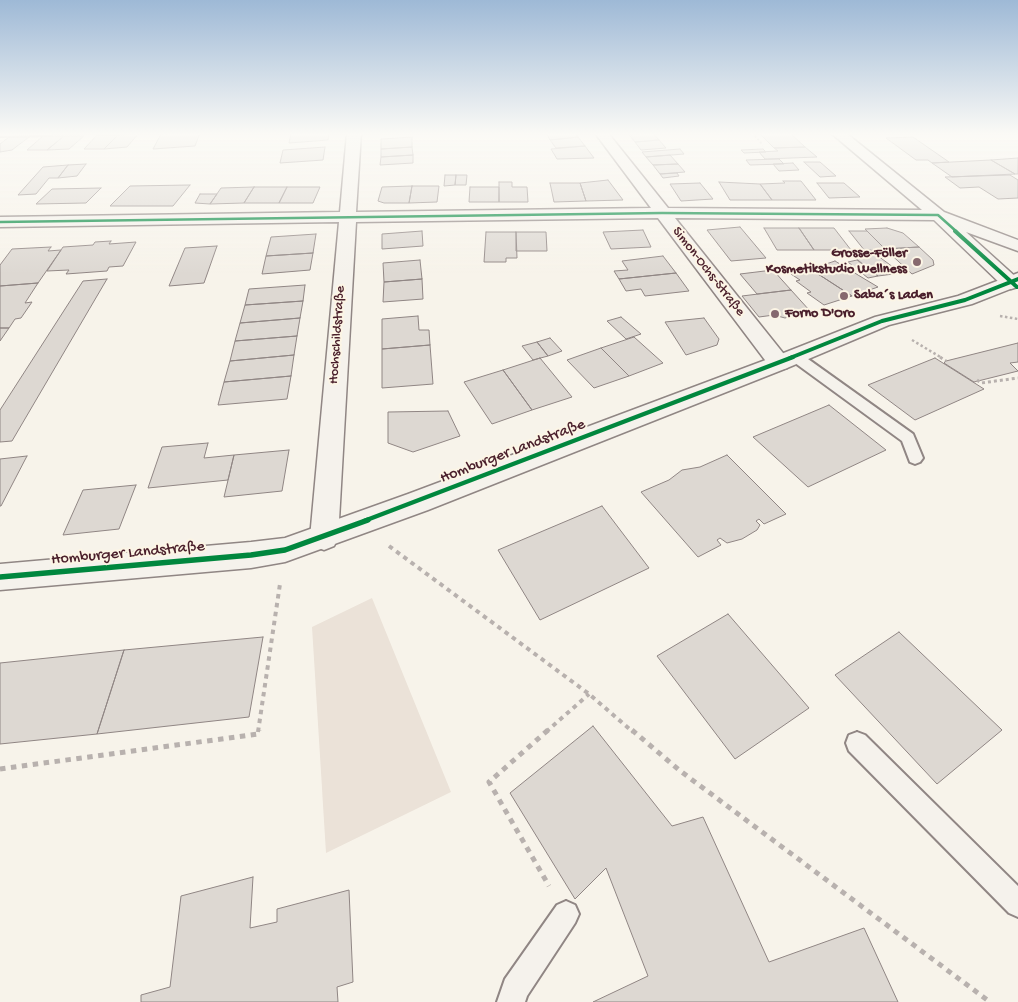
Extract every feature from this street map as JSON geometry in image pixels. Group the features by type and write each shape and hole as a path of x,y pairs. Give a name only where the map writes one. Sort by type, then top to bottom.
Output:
{"street":[{"name":"Hochschildstraße","path":"324,538 350,180"},
{"name":"Simon-Ochs-Straße","path":"637,180 662,213 788,360"},
{"path":"894,180 1016,283"},
{"path":"3,229 18,221 662,213 938,215 1018,246"},
{"name":"Homburger Landstraße","path":"0,577 251,556 286,550 324,538 358,523 788,360 882,321 965,300 1016,283"}],"lane":[{"path":"788,360 908,438 915,458"},
{"path":"857,743 1018,904"},
{"path":"511,1002 515,989 566,914"}],"path":[{"path":"977,380 981,383 1018,378"},
{"path":"358,523 589,694 679,770 990,1002"},
{"path":"0,769 258,734 286,550"},
{"path":"566,914 489,782 589,694"}],"shaded area":[{"path":"372,598 451,792 326,853 312,627"}],"building":[{"path":"32,180 48,180 36,194 18,195"},
{"path":"445,180 456,180 455,185 444,186"},
{"path":"456,180 467,180 466,185 455,185"},
{"path":"608,180 623,200 586,201 580,183"},
{"path":"949,180 1018,180 1018,198 998,199 979,187 960,188"},
{"path":"783,181 801,181 816,200 772,200 760,184 785,183"},
{"path":"499,182 512,182 512,187 527,187 528,202 499,202"},
{"path":"719,182 760,184 772,200 730,200"},
{"path":"550,183 580,183 586,201 554,202"},
{"path":"700,183 713,199 681,201 670,184"},
{"path":"817,183 844,183 860,197 829,198"},
{"path":"190,185 173,206 110,206 130,186"},
{"path":"412,186 439,186 437,202 409,203"},
{"path":"412,186 409,203 384,203 378,201 382,187"},
{"path":"254,187 244,203 210,204 221,188"},
{"path":"254,187 287,187 279,203 244,203"},
{"path":"287,187 320,187 313,203 279,203"},
{"path":"470,187 499,187 499,202 469,202"},
{"path":"101,188 86,203 36,204 52,189"},
{"path":"200,194 217,194 210,204 195,203"},
{"path":"740,227 766,258 731,261 707,230"},
{"path":"764,228 799,228 814,250 777,250"},
{"path":"799,228 834,228 851,250 814,250"},
{"path":"887,228 903,233 919,247 885,249 865,229"},
{"path":"643,230 651,247 611,249 603,232"},
{"path":"422,231 423,246 382,249 382,234"},
{"path":"849,231 867,231 885,249 865,251"},
{"path":"486,232 516,232 517,258 506,258 506,262 484,262"},
{"path":"516,232 546,232 547,251 516,251"},
{"path":"316,234 313,253 266,256 271,237"},
{"path":"111,241 109,244 136,242 123,266 109,267 107,271 66,274 69,270 47,271 63,247 93,245 95,242"},
{"path":"217,246 204,283 169,286 185,248"},
{"path":"51,247 48,251 61,250 38,283 0,286 0,265 12,249"},
{"name":"Grosse-Föller Kosmetikstudio Wellness","path":"919,247 933,260 934,265 912,274 885,249"},
{"path":"870,250 901,273 878,276 849,253"},
{"path":"313,253 310,270 262,274 266,256"},
{"path":"663,256 676,273 619,279 614,271 628,270 622,261"},
{"path":"420,260 422,279 384,282 383,263"},
{"path":"857,260 878,276 868,278 848,262"},
{"path":"835,261 878,287 852,296 815,272 825,269 820,266"},
{"path":"773,270 791,290 757,294 740,274"},
{"path":"801,271 806,274 815,272 852,296 824,305 807,293 811,292 796,281 800,280 791,274"},
{"path":"676,273 689,291 645,296 641,289 626,291 619,279"},
{"path":"107,279 12,441 0,442 0,410 83,281"},
{"path":"422,279 423,299 383,302 384,282"},
{"path":"38,283 25,303 32,302 21,318 15,319 9,328 0,328 0,286"},
{"path":"305,285 303,301 245,305 249,289"},
{"path":"791,290 810,311 785,318 774,315 759,317 742,296"},
{"path":"303,301 300,318 240,323 245,305"},
{"path":"418,316 419,330 429,330 430,345 382,349 382,319"},
{"path":"621,317 641,334 626,339 607,321"},
{"path":"300,318 297,336 235,341 240,323"},
{"path":"704,318 719,339 717,345 686,355 665,322"},
{"path":"0,328 9,328 0,341"},
{"path":"297,336 294,355 230,361 235,341"},
{"path":"634,337 663,363 629,376 601,348"},
{"path":"550,338 562,351 548,356 537,342"},
{"path":"537,342 548,356 533,360 522,346"},
{"path":"1018,343 1018,362 1010,363 1018,371 974,382 944,363 946,361"},
{"path":"430,345 433,384 382,388 382,349"},
{"path":"601,348 629,376 594,388 567,360"},
{"path":"294,355 291,376 224,382 230,361"},
{"path":"540,358 572,397 532,410 503,370"},
{"path":"935,358 984,389 915,420 868,385"},
{"path":"503,370 532,410 492,424 464,382"},
{"path":"291,376 287,399 218,405 224,382"},
{"path":"829,405 886,450 808,487 753,437"},
{"path":"448,411 460,436 413,452 388,443 388,412"},
{"path":"208,443 204,458 234,455 228,480 148,488 162,447"},
{"path":"289,450 282,491 224,497 234,455"},
{"path":"727,455 786,514 764,524 759,519 756,521 760,525 757,530 742,539 727,543 720,538 717,540 721,545 698,557 641,492 669,480 682,470 700,467"},
{"path":"27,456 1,506 0,506 0,459"},
{"path":"136,485 119,529 63,535 83,490"},
{"path":"602,506 649,568 540,620 498,550"},
{"path":"728,614 809,708 735,759 657,656"},
{"path":"899,632 1002,730 937,784 835,675"},
{"path":"263,637 249,717 97,734 124,650"},
{"path":"124,650 97,734 0,744 0,663"},
{"path":"593,726 672,826 703,817 769,962 864,928 898,1002 593,1002 648,976 606,868 575,899 510,793"},
{"path":"253,877 250,928 277,922 277,909 349,890 353,982 337,987 338,1002 141,1002 141,995 170,987 181,896"}],"cycle path":[{"path":"0,222 662,213 938,215 1017,287"},
{"path":"0,577 251,555 285,550 418,502 779,363 882,321 965,300 1018,279"}],"place":[{"name":"Grosse-Föller Kosmetikstudio Wellness","path":"917,262"},
{"name":"Saba´s Laden","path":"844,296"},
{"name":"Forno D'Oro","path":"775,314"}]}
